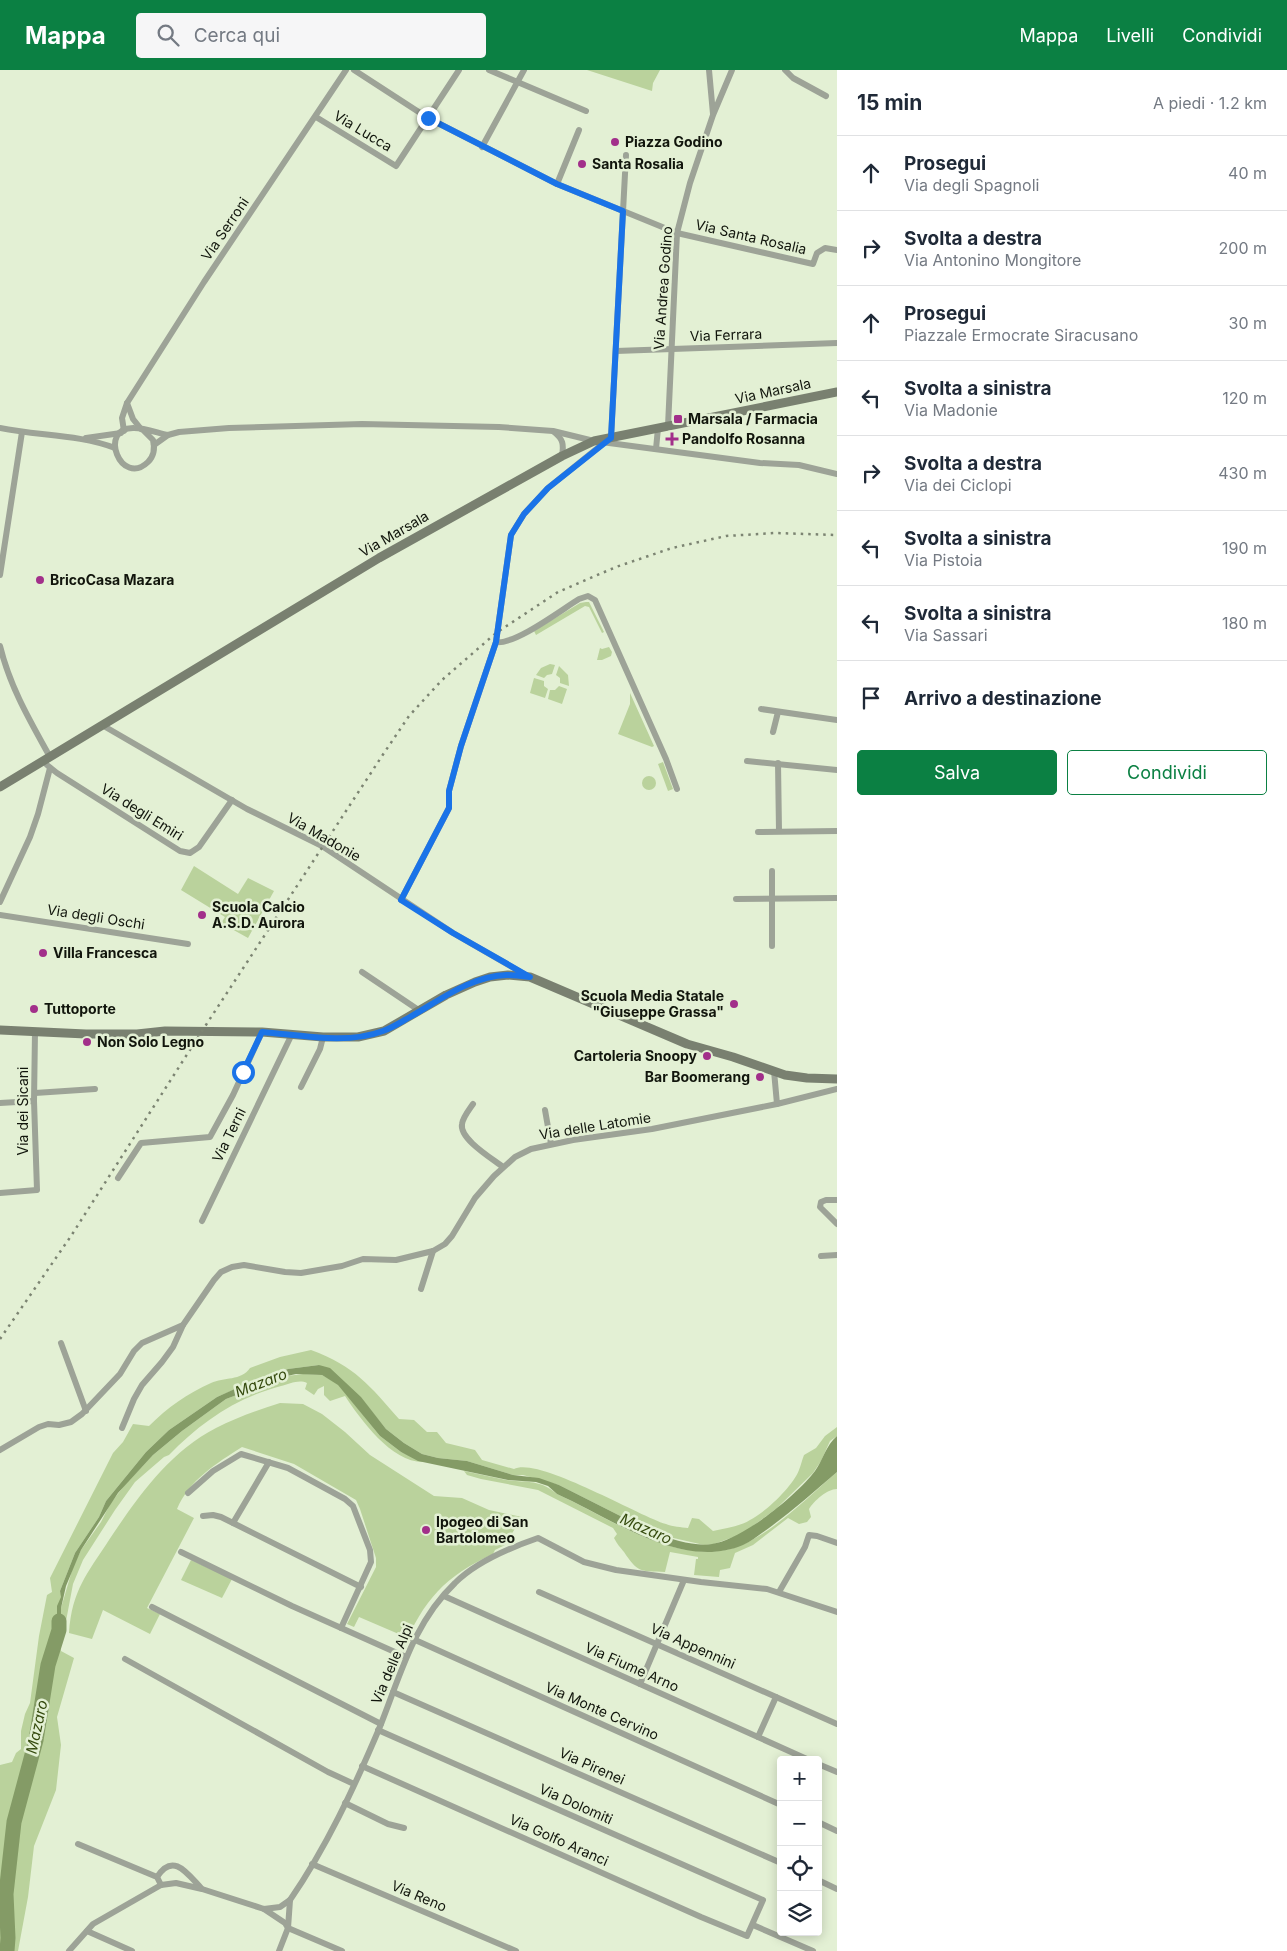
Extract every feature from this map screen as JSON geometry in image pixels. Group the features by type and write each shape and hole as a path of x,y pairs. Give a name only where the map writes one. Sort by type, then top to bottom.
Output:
{"main road":[{"name":"Via Marsala","path":"0,787 48,762 102,725 379,558 562,456 594,441 836,390"},
{"path":"0,1030 94,1034 137,1034 164,1031 262,1032 324,1037 358,1037 384,1031 461,988 490,977 508,975 530,977 687,1044 786,1075 837,1079"}],"street":[{"name":"Via Serroni","path":"122,432 122,418 127,403 204,282 346,70"},
{"name":"Via Santa Rosalia","path":"354,70 428,118 482,147 557,184 677,233 813,264 818,253 825,248 837,250"},
{"path":"428,118 458,70"},
{"path":"489,70 586,111"},
{"path":"482,147 524,70"},
{"path":"709,70 713,115"},
{"name":"Via Andrea Godino","path":"668,426 677,233 690,183 713,115 732,70"},
{"path":"785,70 793,78 826,96"},
{"name":"Via Lucca","path":"316,117 396,166 428,118"},
{"path":"557,184 579,130"},
{"path":"401,900 449,808 449,791 461,746 496,642 511,535 524,514 548,488 609,439 616,351 626,155"},
{"name":"Via Ferrara","path":"616,351 837,344"},
{"path":"122,432 116,440 115,448 117,457 123,464 136,467 144,464 151,458 154,445 150,436 133,419 127,403"},
{"path":"83,439 122,432 131,428 168,435 203,430 362,424 499,427 554,431 594,441"},
{"path":"0,428 83,439 115,448"},
{"path":"656,449 658,428"},
{"path":"554,431 561,437 564,446 562,456"},
{"path":"0,575 22,432"},
{"path":"154,445 168,435"},
{"path":"609,439 656,449 760,463 799,465 837,474"},
{"path":"496,642 503,643 518,637 579,599 588,596 595,600 666,759 676,788"},
{"path":"0,646 14,689 48,762 38,814 30,838 0,902"},
{"path":"760,709 837,720"},
{"path":"774,732 778,712"},
{"name":"Via Madonie","path":"102,725 232,800 322,846 453,933 530,977"},
{"path":"747,761 837,770"},
{"name":"Via degli Emiri","path":"48,762 180,851 190,853 199,847 232,800"},
{"path":"778,764 778,831"},
{"path":"758,832 837,831"},
{"path":"772,871 772,946"},
{"path":"736,899 837,898"},
{"name":"Via degli Oschi","path":"0,915 188,944"},
{"path":"362,972 420,1011"},
{"name":"Via dei Sicani","path":"0,1193 36,1190 34,1093 36,1032"},
{"path":"118,1178 141,1143 210,1137 233,1095 262,1032"},
{"name":"Via Terni","path":"202,1221 292,1034"},
{"path":"301,1087 324,1037"},
{"path":"774,1071 777,1104"},
{"path":"34,1093 96,1089"},
{"name":"Via delle Latomie","path":"122,1428 142,1385 168,1355 183,1325 214,1280 222,1272 232,1267 244,1265 301,1273 342,1266 363,1259 396,1260 433,1252 452,1236 475,1198 515,1157 531,1149 551,1144 652,1129 777,1104 837,1089"},
{"path":"0,1103 34,1101"},
{"path":"473,1104 462,1121 461,1128 474,1146 504,1168"},
{"path":"546,1110 551,1144"},
{"path":"837,1200 821,1202 820,1207 837,1224"},
{"path":"421,1289 433,1252"},
{"path":"820,1256 837,1255"},
{"path":"0,1450 39,1427 48,1424 59,1425 71,1422 86,1410 120,1374 134,1351 142,1343 183,1325"},
{"path":"61,1344 86,1410"},
{"path":"188,1493 213,1471 241,1454 300,1473 345,1499 353,1506 370,1550 371,1562 341,1628"},
{"path":"233,1523 269,1462"},
{"path":"203,1516 213,1515 221,1517 361,1587"},
{"path":"779,1592 805,1546 809,1535 837,1543"},
{"name":"Via delle Alpi","path":"290,1900 312,1864 354,1784 419,1628 455,1583 471,1571 518,1545 538,1538 584,1562 616,1570 684,1580 767,1588 837,1612"},
{"path":"181,1552 341,1628 406,1656"},
{"path":"640,1684 684,1580"},
{"name":"Via Appennini","path":"539,1592 837,1724"},
{"name":"Via Fiume Arno","path":"444,1596 800,1756"},
{"name":"Via Dolomiti","path":"152,1607 379,1727 763,1900 753,1925"},
{"name":"Via Monte Cervino","path":"413,1639 777,1803"},
{"path":"125,1659 328,1772 354,1784"},
{"name":"Via Pirenei","path":"393,1692 777,1862"},
{"path":"758,1737 776,1697"},
{"name":"Via Golfo Aranci","path":"362,1766 634,1888 747,1936 753,1925"},
{"path":"822,1766 837,1772"},
{"path":"344,1803 388,1824 404,1828"},
{"path":"822,1824 837,1830"},
{"path":"78,1844 157,1877 161,1885"},
{"name":"Via Reno","path":"312,1864 516,1951"},
{"path":"157,1877 162,1870 170,1865 174,1865 182,1869 202,1889"},
{"path":"822,1882 837,1889"},
{"path":"69,1951 93,1924 161,1885 176,1883 202,1889 264,1909 285,1923 288,1928 342,1951"},
{"path":"264,1909 280,1907 290,1900"},
{"path":"279,1951 288,1928 290,1900"},
{"path":"753,1925 813,1951"},
{"path":"87,1931 132,1951"}],"shaded area":[{"path":"587,70 660,70 653,83 652,91"},
{"path":"589,602 604,632 602,633 589,607 585,606 536,635 534,631 580,603"},
{"path":"609,647 612,652 611,656 597,660 600,648"},
{"path":"550,664 555,665 552,674 544,678 536,675 541,668"},
{"path":"559,666 568,675 569,686 560,683 560,678 556,675"},
{"path":"534,678 544,681 544,686 548,689 545,698 530,693"},
{"path":"559,686 567,689 562,704 548,699 550,690 555,690"},
{"path":"630,693 654,746 652,747 618,734 630,704"},
{"path":"663,762 673,789 668,791 658,764"},
{"path":"646,776 652,776 656,783 652,790 646,790 642,786 642,780"},
{"path":"194,866 238,894 248,878 274,891 248,938 221,923 225,917 181,890"},
{"path":"311,1350 351,1370 370,1387 399,1419 414,1420 427,1432 437,1432 446,1443 475,1450 482,1460 514,1469 526,1467 565,1478 652,1519 674,1526 688,1528 692,1518 699,1519 713,1531 737,1526 750,1520 764,1511 785,1491 796,1476 804,1455 816,1448 825,1436 837,1427 837,1436 830,1441 813,1473 777,1508 742,1534 714,1544 704,1545 656,1534 559,1485 523,1475 513,1475 467,1461 422,1454 386,1429 360,1397 319,1365 288,1369 266,1376 217,1397 169,1430 146,1452 106,1501 99,1517 75,1553 60,1591 62,1597 57,1611 58,1627 55,1632 61,1630 61,1608 73,1567 81,1550 101,1522 110,1504 153,1455 226,1399 287,1376 303,1374 322,1375 338,1384 380,1436 401,1452 424,1462 412,1460 389,1448 369,1428 345,1396 330,1401 324,1395 324,1386 318,1389 314,1395 305,1389 307,1383 297,1382 265,1391 234,1404 194,1432 135,1482 83,1560 73,1584 63,1637 59,1642 61,1651 74,1658 57,1717 61,1745 56,1790 34,1846 28,1897 18,1951 0,1951 0,1765 12,1762 16,1753 21,1749 21,1731 30,1703 39,1636 47,1595 52,1592 50,1578 113,1453 123,1442 133,1424 149,1426 163,1413 194,1391 216,1381 237,1377 250,1368 280,1357"},
{"path":"280,1403 303,1404 322,1414 370,1455 434,1496 462,1498 489,1510 522,1517 505,1545 462,1571 438,1591 419,1616 403,1648 397,1645 401,1635 359,1617 354,1627 347,1624 376,1567 376,1558 356,1500 294,1464 242,1447 196,1481 177,1509 194,1518 147,1608 160,1614 150,1634 103,1610 92,1639 69,1633 73,1605 87,1573 131,1508 155,1477 183,1450 199,1438 231,1421"},
{"path":"464,1471 545,1486 557,1494 651,1540 676,1548 701,1552 726,1550 750,1541 762,1534 795,1509 837,1472 837,1489 825,1493 814,1502 809,1509 811,1517 807,1522 799,1524 788,1518 753,1545 735,1553 730,1568 720,1570 719,1577 694,1575 696,1559 698,1557 670,1552 665,1572 640,1570 616,1542 614,1538 617,1534 613,1528 538,1490 481,1479 467,1475"},
{"path":"191,1560 232,1579 222,1598 181,1580"}],"water":[{"name":"Mazaro","path":"319,1365 330,1368 361,1397 386,1429 422,1454 467,1461 513,1475 539,1478 559,1485 656,1534 684,1542 705,1545 724,1541 768,1515 807,1481 837,1436 837,1472 786,1515 743,1545 720,1551 696,1551 672,1547 623,1528 557,1494 548,1486 536,1482 508,1480 418,1461 401,1452 380,1436 338,1385 322,1375 296,1374 226,1399 153,1455 118,1493 81,1550 66,1586 61,1608 61,1630 55,1639 57,1606 61,1597 60,1591 75,1553 99,1517 106,1501 146,1452 169,1430 217,1397 288,1369"}],"waterway":[{"name":"Mazaro","path":"7,1951 6,1894 14,1822 36,1740 48,1665 59,1630 59,1621"}],"railway":[{"path":"0,1339 71,1236 202,1031 382,756 409,716 442,680 496,633 558,592 616,567 672,548 726,536 775,533 837,535"}],"place":[{"name":"Piazza Godino","path":"615,142"},
{"name":"Santa Rosalia","path":"582,164"},
{"name":"Marsala / Farmacia","path":"678,419"},
{"name":"Pandolfo Rosanna","path":"672,439"},
{"name":"BricoCasa Mazara","path":"40,580"},
{"name":"Scuola Calcio A.S.D. Aurora","path":"202,915"},
{"name":"Villa Francesca","path":"43,953"},
{"name":"Scuola Media Statale \"Giuseppe Grassa\"","path":"734,1004"},
{"name":"Tuttoporte","path":"34,1009"},
{"name":"Non Solo Legno","path":"87,1042"},
{"name":"Cartoleria Snoopy","path":"707,1056"},
{"name":"Bar Boomerang","path":"760,1077"},
{"name":"Ipogeo di San Bartolomeo","path":"426,1530"}],"route":[{"path":"243,1072 262,1032 324,1037 358,1037 384,1031 446,995 475,982 490,977 508,975 530,977 453,933 401,900 449,808 449,791 461,746 496,642 511,535 524,514 548,488 611,438 623,211 557,184 428,118"}]}
